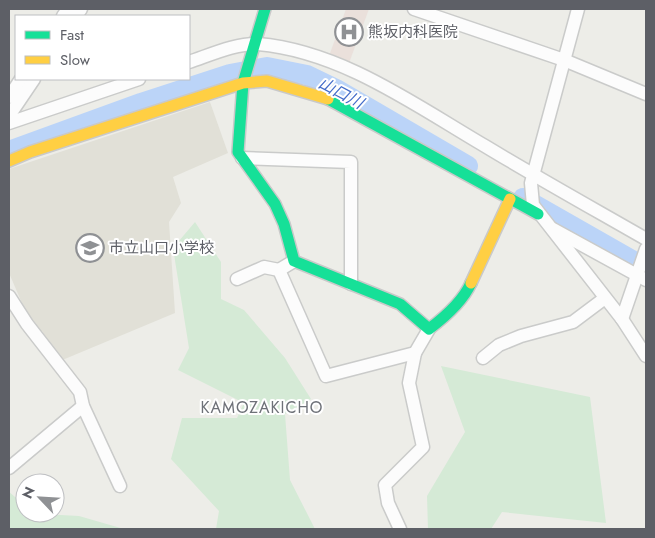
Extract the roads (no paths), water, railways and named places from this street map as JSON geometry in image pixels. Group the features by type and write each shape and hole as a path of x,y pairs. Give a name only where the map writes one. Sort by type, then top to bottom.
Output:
{"street":[{"path":"265,9 243,83 238,152 274,202 284,224 289,252 294,261 400,304 429,329"},
{"path":"414,9 564,60 646,94"},
{"path":"535,210 533,179 578,9"},
{"path":"190,62 228,49 255,47 295,49 334,62 412,103 533,179 646,239"},
{"path":"9,97 20,80"},
{"path":"9,116 33,80"},
{"path":"9,123 136,80"},
{"path":"9,161 30,152 243,83 267,81 326,98 510,199 535,210 622,319 646,356"},
{"path":"242,158 351,162 351,284"},
{"path":"400,529 388,503 385,485 423,447 410,383 415,353 429,329 441,320 468,292 510,199"},
{"path":"548,227 641,275"},
{"path":"622,319 641,275 646,249"},
{"path":"237,279 264,267 279,270 294,261"},
{"path":"279,270 326,376 415,353"},
{"path":"9,296 26,324 80,392 83,406 120,486"},
{"path":"483,358 499,345 521,336 573,322 605,298"},
{"path":"9,468 83,406"}],"waterway":[{"name":"山口川","path":"9,151 141,103 230,74 267,67 307,75 336,89 468,166"},
{"name":"山口川","path":"523,198 646,268"}],"place":[{"name":"熊坂内科医院","path":"349,32"},
{"name":"市立山口小学校","path":"90,248"}],"district":[{"name":"KAMOZAKICHO","path":"262,407"}]}
